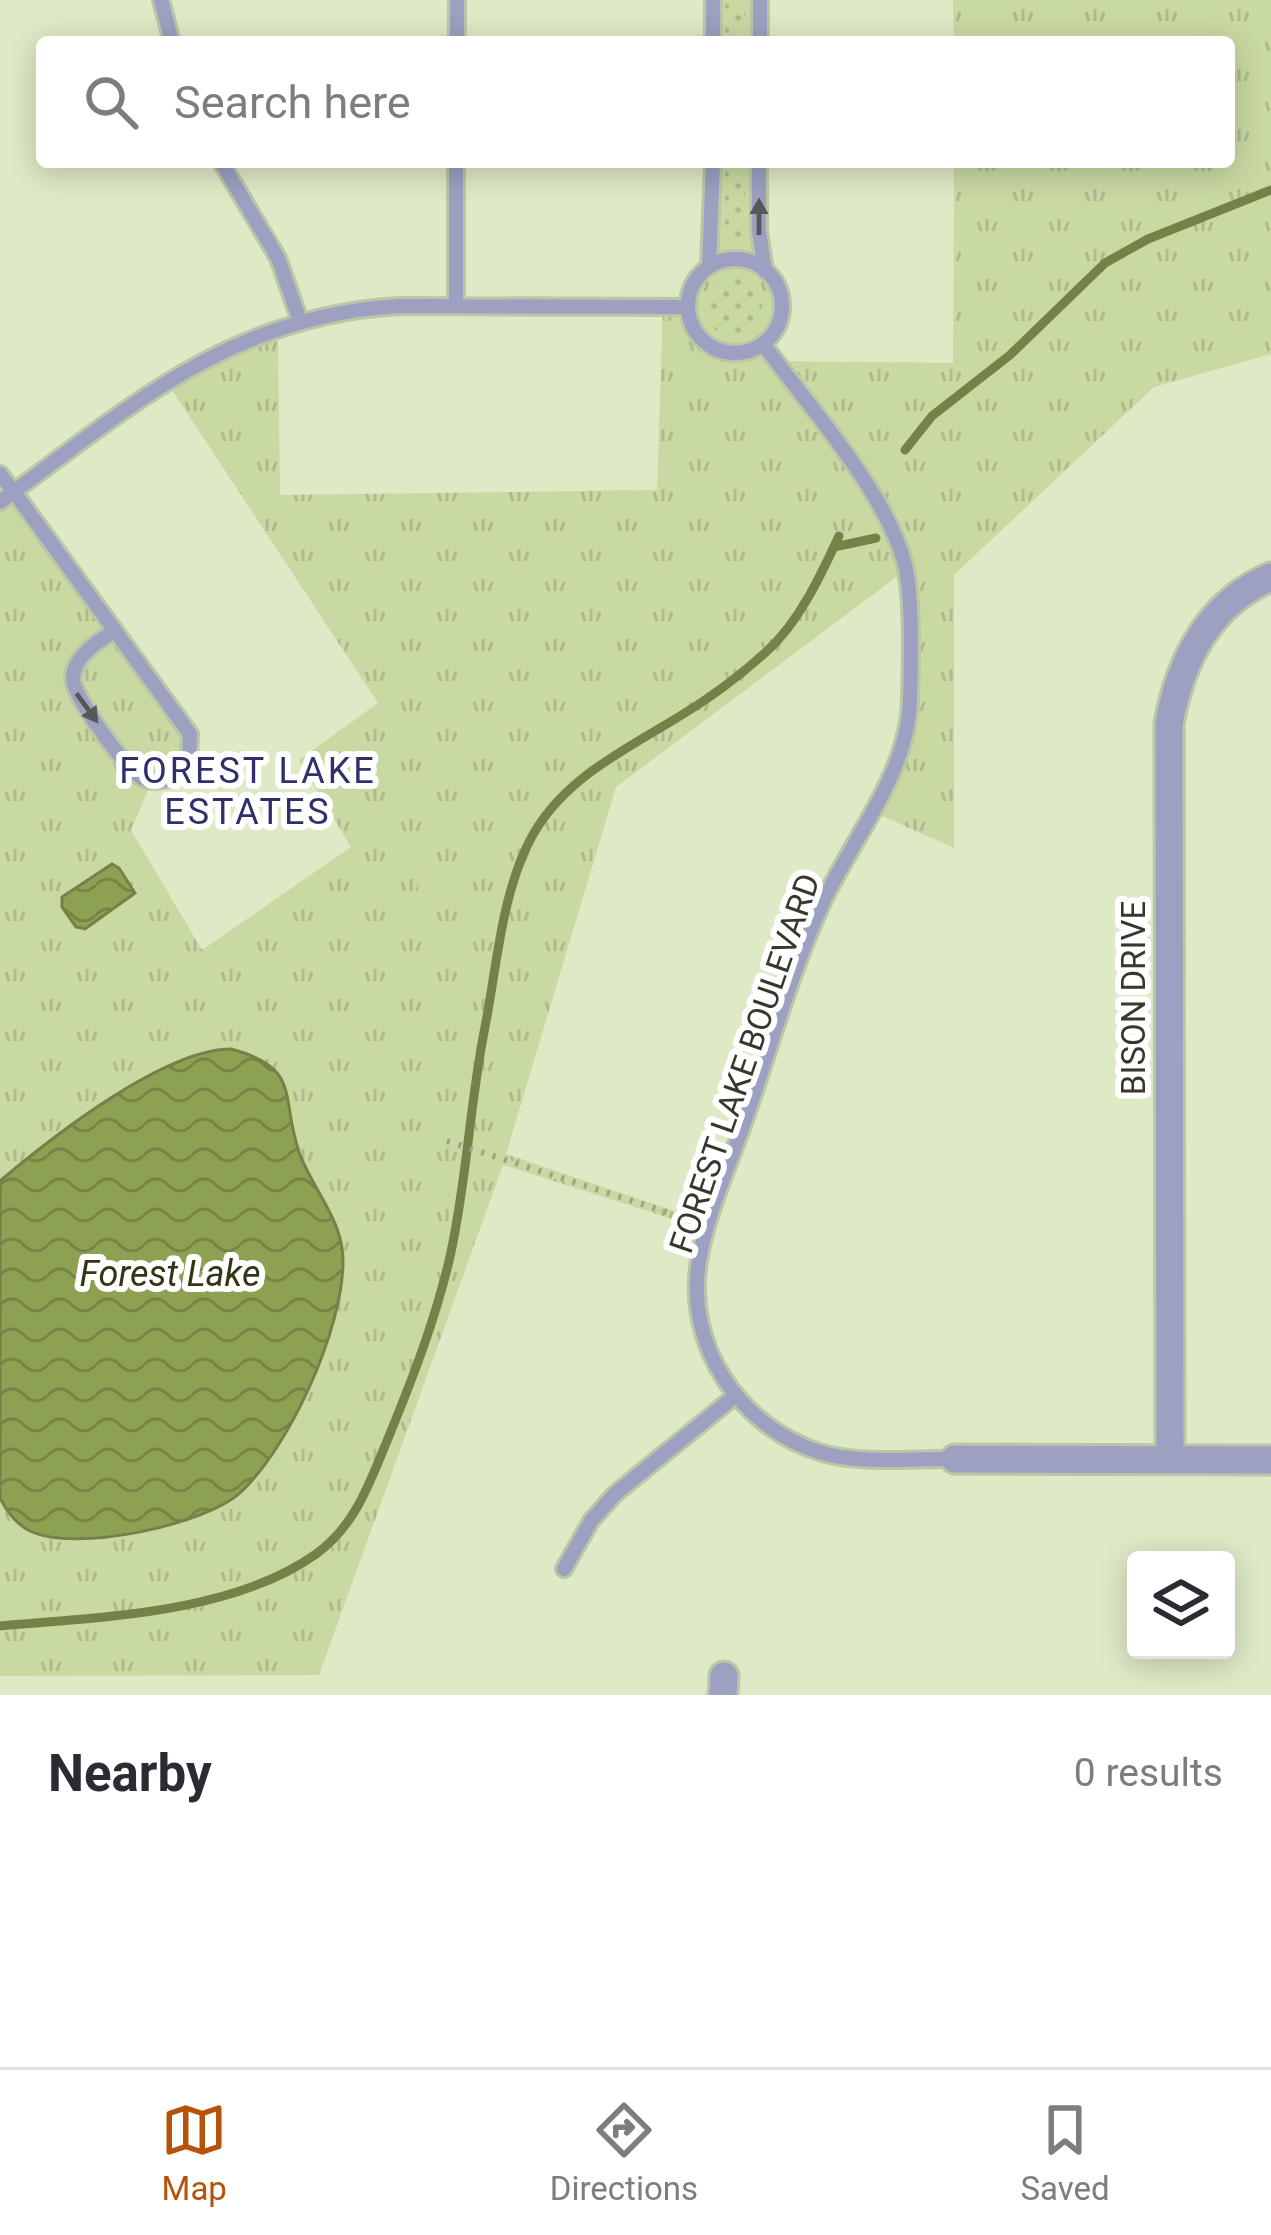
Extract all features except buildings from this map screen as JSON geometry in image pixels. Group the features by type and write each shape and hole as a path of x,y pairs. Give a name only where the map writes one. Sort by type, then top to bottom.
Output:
{"street":[{"name":"BISON DRIVE","path":"1170,1460 1169,724 1175,688 1204,630 1229,603 1271,577"},
{"path":"955,1459 1271,1460"}],"lane":[{"path":"161,0 170,36"},
{"path":"457,0 457,36"},
{"path":"712,0 712,36"},
{"path":"760,0 760,36"},
{"path":"225,168 278,258 299,321"},
{"path":"456,168 456,305"},
{"path":"709,267 712,168"},
{"path":"759,168 759,231 765,271"},
{"path":"733,260 756,264 765,271 778,288 781,309 776,328 763,344 743,353 711,347 695,331 688,307 693,285 709,267 733,260"},
{"path":"0,502 166,381 214,354 299,321 358,308 688,307"},
{"name":"FOREST LAKE BOULEVARD","path":"763,344 893,529 906,569 910,704 895,765 815,921 699,1260 697,1288 706,1344 735,1396 772,1430 819,1452 955,1459"},
{"path":"0,474 14,492 190,734 189,760 170,779 143,778 129,767 75,691 73,673 80,657 115,631"},
{"path":"564,1569 592,1521 615,1494 735,1396"}],"path":[{"path":"450,1142 682,1217"}],"green space":[{"path":"713,0 760,0 760,36 713,36"},
{"path":"725,0 744,0 744,36 725,36"},
{"path":"953,0 1271,0 1271,354 1154,387 954,575 954,848 871,811 907,730 906,570 616,787 506,1154 710,1223 707,1230 503,1165 319,1675 0,1676 0,502 14,492 190,734 189,760 152,781 131,830 202,950 351,847 299,760 378,703 166,381 278,328 280,495 657,490 663,307 688,306 693,285 709,267 713,168 759,168 765,271 778,288 781,309 776,329 763,344 776,361 953,363 954,168 1235,168 1235,36 954,36"},
{"path":"725,168 744,168 744,236 737,246 728,244"},
{"path":"733,278 754,286 762,307 754,328 733,336 712,328 704,307 712,286"},
{"path":"419,874 452,876 450,909 417,907"}],"water":[{"path":"112,864 135,893 85,929 76,927 62,907 62,897"},
{"name":"Forest Lake","path":"231,1049 269,1065 279,1075 299,1152 338,1231 341,1289 324,1352 278,1446 241,1492 224,1504 170,1525 107,1537 50,1537 30,1531 12,1517 0,1498 0,1181 78,1120 142,1079 204,1053"}],"waterway":[{"path":"905,450 932,416 1010,355 1105,263 1148,239 1271,190"},
{"path":"0,1626 121,1615 205,1601 282,1574 316,1554 341,1531 387,1441 445,1276 501,933 529,842 575,784 714,694 767,651 799,612 839,536"},
{"path":"834,547 876,538"}],"district":[{"name":"FOREST LAKE ESTATES","path":"248,790"}]}
